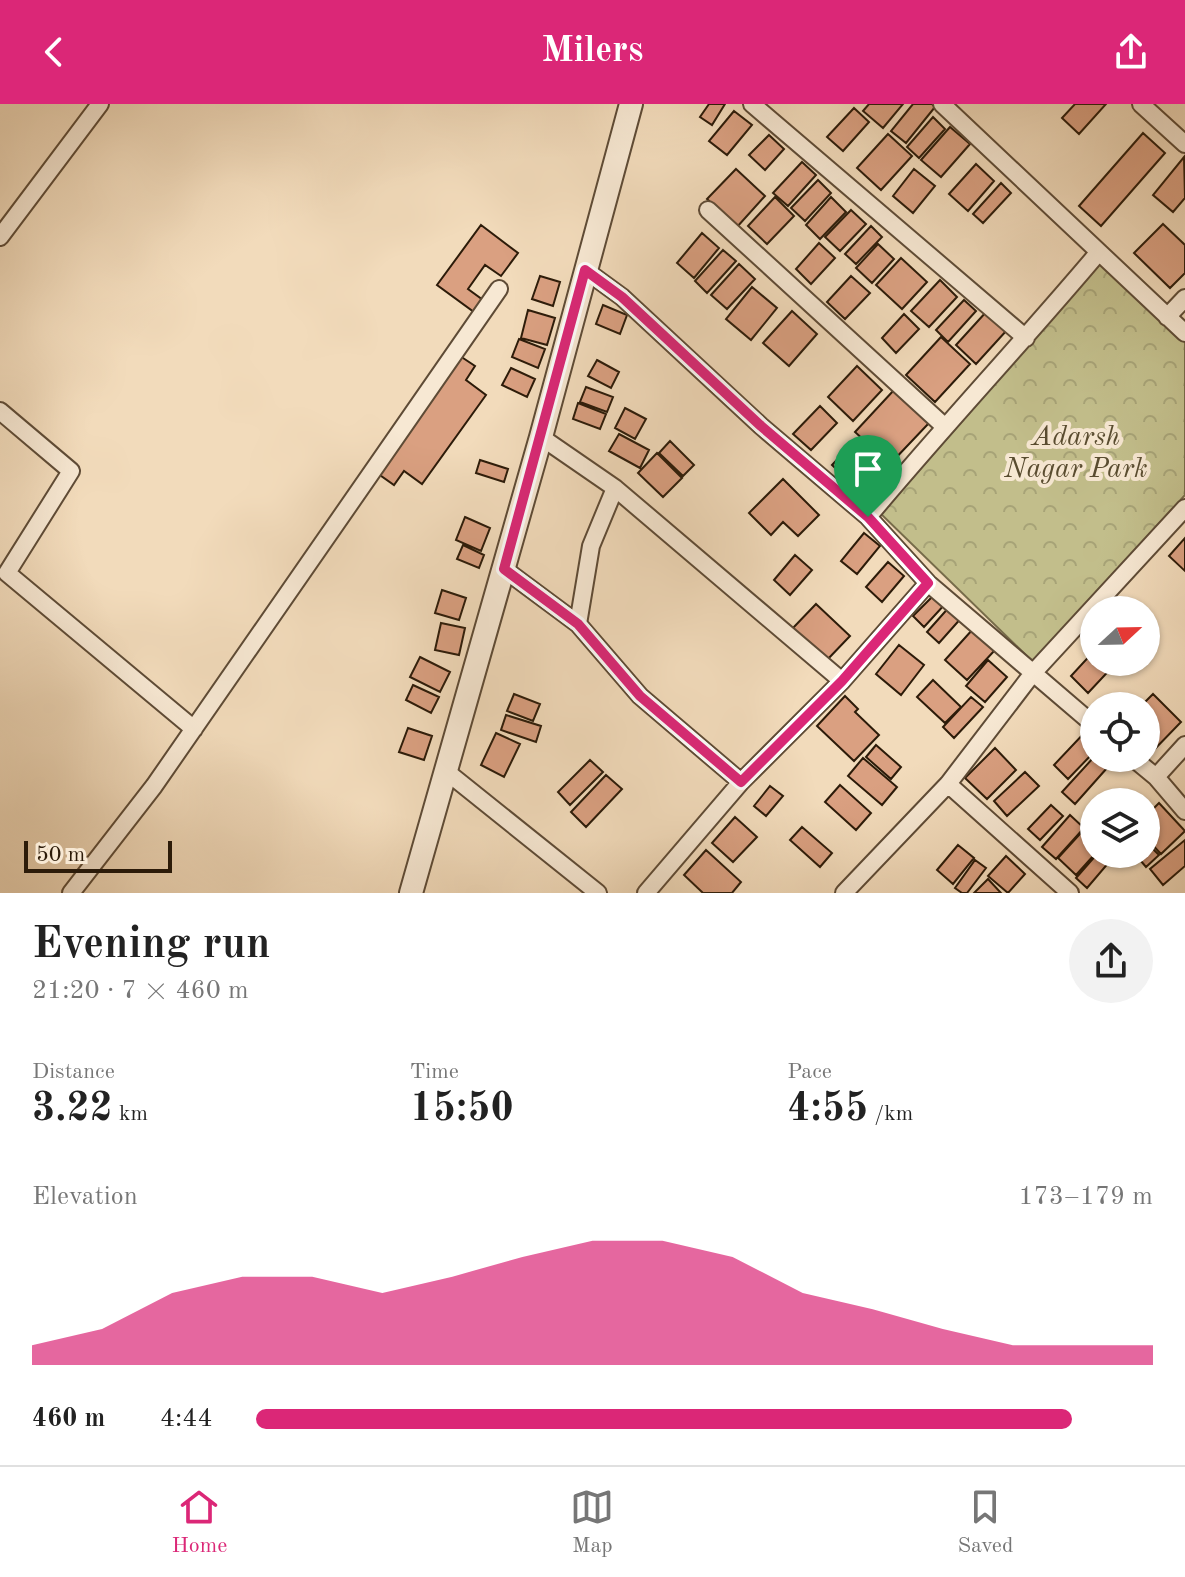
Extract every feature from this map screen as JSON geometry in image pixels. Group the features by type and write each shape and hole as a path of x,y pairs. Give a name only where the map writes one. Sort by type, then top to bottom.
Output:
{"street":[{"path":"0,237 100,104"},
{"path":"411,893 541,437 631,104"},
{"path":"752,104 1026,338"},
{"path":"942,104 1185,333"},
{"path":"1141,104 1185,144"},
{"path":"708,210 944,426"},
{"path":"868,517 944,426 1026,338 1098,253"},
{"path":"585,270 622,297 761,426 868,517 928,583 1080,713"},
{"path":"71,893 154,786 499,289"},
{"path":"1167,317 1185,298"},
{"path":"0,411 71,471 7,573 194,729"},
{"path":"541,437 615,488 842,681"},
{"path":"578,624 591,546 615,488"},
{"path":"853,890 948,784 1033,673 1185,508"},
{"path":"504,569 578,624 640,696 741,782"},
{"path":"646,893 741,782 842,681 928,583"},
{"path":"1156,777 1185,745"},
{"path":"447,772 598,893"},
{"path":"1150,772 1185,811"},
{"path":"948,784 1070,893"}],"green space":[{"name":"Adarsh Nagar Park","path":"1100,263 1185,342 1185,495 1094,596 1080,596 1080,612 1034,663 881,514"}],"building":[{"path":"709,104 725,104 712,125 700,117"},
{"path":"869,104 903,104 883,128 863,111"},
{"path":"913,104 932,104 935,107 906,143 891,131"},
{"path":"1075,104 1106,104 1079,134 1062,118"},
{"path":"854,108 869,122 843,151 827,137"},
{"path":"734,111 752,125 727,155 709,141"},
{"path":"933,117 945,129 919,158 907,147"},
{"path":"950,127 970,144 941,177 921,160"},
{"path":"1143,133 1165,153 1101,226 1079,206"},
{"path":"888,134 912,156 881,190 857,168"},
{"path":"769,135 784,149 765,170 749,155"},
{"path":"1184,157 1185,198 1173,212 1153,195"},
{"path":"802,162 816,175 788,206 773,193"},
{"path":"976,164 994,181 968,211 949,194"},
{"path":"736,169 765,196 737,227 707,199"},
{"path":"914,169 935,186 913,213 893,196"},
{"path":"818,180 831,193 805,221 791,208"},
{"path":"1001,183 1011,193 983,223 973,214"},
{"path":"775,197 794,216 767,244 748,226"},
{"path":"831,197 846,212 820,239 806,225"},
{"path":"851,210 866,224 840,251 825,237"},
{"path":"1163,224 1185,245 1185,273 1170,288 1134,253"},
{"path":"481,225 518,253 501,276 485,265 468,289 483,300 474,312 437,285"},
{"path":"871,226 882,237 856,264 845,254"},
{"path":"702,233 719,248 694,278 677,263"},
{"path":"819,243 835,258 811,284 796,269"},
{"path":"878,244 894,259 872,283 856,268"},
{"path":"723,250 736,261 707,293 695,281"},
{"path":"901,258 927,282 902,309 876,285"},
{"path":"739,264 755,279 727,309 711,295"},
{"path":"540,276 560,282 553,306 532,299"},
{"path":"851,276 870,293 845,319 827,302"},
{"path":"940,280 957,297 929,327 911,311"},
{"path":"752,287 777,308 751,340 726,319"},
{"path":"964,300 976,311 948,342 936,330"},
{"path":"603,305 627,315 620,334 596,324"},
{"path":"528,310 555,318 547,345 521,338"},
{"path":"792,311 817,334 789,366 763,343"},
{"path":"987,311 1007,330 976,364 956,345"},
{"path":"904,314 919,329 896,353 882,338"},
{"path":"941,337 970,364 935,402 906,375"},
{"path":"519,339 545,349 538,368 512,357"},
{"path":"460,356 475,366 466,380 486,395 422,484 404,471 394,485 377,473"},
{"path":"597,360 619,372 611,388 588,376"},
{"path":"857,366 882,390 853,421 828,397"},
{"path":"511,368 535,379 527,397 502,385"},
{"path":"586,387 613,397 607,412 580,402"},
{"path":"894,390 929,423 890,464 855,432"},
{"path":"578,403 606,414 600,429 573,419"},
{"path":"820,406 837,423 811,450 793,434"},
{"path":"625,408 646,419 635,439 615,428"},
{"path":"619,434 649,450 640,468 609,451"},
{"path":"670,441 694,465 683,476 659,453"},
{"path":"851,445 866,460 848,480 832,465"},
{"path":"657,453 682,478 663,497 638,473"},
{"path":"480,460 508,469 504,482 476,473"},
{"path":"783,479 819,515 798,536 783,522 771,535 749,513"},
{"path":"465,517 490,528 481,551 456,540"},
{"path":"864,533 880,546 857,574 841,561"},
{"path":"1185,538 1185,571 1169,556"},
{"path":"463,545 484,555 479,568 457,559"},
{"path":"795,555 812,570 790,595 774,580"},
{"path":"888,562 904,576 882,602 866,587"},
{"path":"442,590 466,598 459,620 435,613"},
{"path":"936,593 946,603 924,627 913,616"},
{"path":"816,604 850,636 826,661 792,629"},
{"path":"951,605 963,616 939,643 927,632"},
{"path":"441,623 465,628 459,655 435,650"},
{"path":"973,629 995,650 967,680 945,660"},
{"path":"899,645 924,665 901,695 876,674"},
{"path":"420,657 450,672 440,692 410,677"},
{"path":"988,660 1007,677 985,702 966,686"},
{"path":"1080,666 1080,676 1104,676 1087,692 1071,676"},
{"path":"933,680 961,707 945,723 917,697"},
{"path":"413,685 439,697 431,713 406,700"},
{"path":"514,694 540,704 533,721 507,711"},
{"path":"845,696 858,709 855,712 879,735 854,761 817,726"},
{"path":"971,697 983,707 954,738 943,727"},
{"path":"1160,701 1181,722 1160,744"},
{"path":"506,715 541,726 536,742 501,730"},
{"path":"408,728 432,736 424,760 399,752"},
{"path":"496,733 520,744 504,777 481,765"},
{"path":"1080,737 1080,767 1068,779 1054,765"},
{"path":"876,745 901,767 891,779 866,757"},
{"path":"995,748 1016,770 987,799 965,778"},
{"path":"863,758 897,787 882,805 848,776"},
{"path":"590,760 603,772 570,805 558,792"},
{"path":"1025,772 1039,786 1007,816 994,801"},
{"path":"1080,772 1103,772 1089,788 1080,788 1080,798 1075,804 1062,792"},
{"path":"606,775 622,789 586,827 571,812"},
{"path":"840,785 871,813 856,830 825,802"},
{"path":"770,786 783,796 766,816 754,806"},
{"path":"1160,804 1185,831 1160,853"},
{"path":"1051,805 1063,816 1040,840 1028,829"},
{"path":"1070,815 1080,824 1080,832 1056,859 1042,847"},
{"path":"735,817 757,837 733,862 712,843"},
{"path":"802,827 832,853 820,867 790,840"},
{"path":"1080,834 1082,868 1076,875 1058,858"},
{"path":"1185,840 1185,866 1163,885 1150,869 1160,868 1160,861"},
{"path":"958,845 974,858 953,884 937,870"},
{"path":"706,850 741,882 732,893 703,893 684,875"},
{"path":"1006,856 1025,874 1008,893 988,876"},
{"path":"975,860 986,868 967,893 962,893 955,888"},
{"path":"1085,868 1104,868 1087,888 1076,878"},
{"path":"988,879 1001,893 974,893"}],"route":[{"path":"585,270 622,297 761,426 868,517 928,583 842,681 741,782 640,696 578,624 504,569 585,270"}]}
